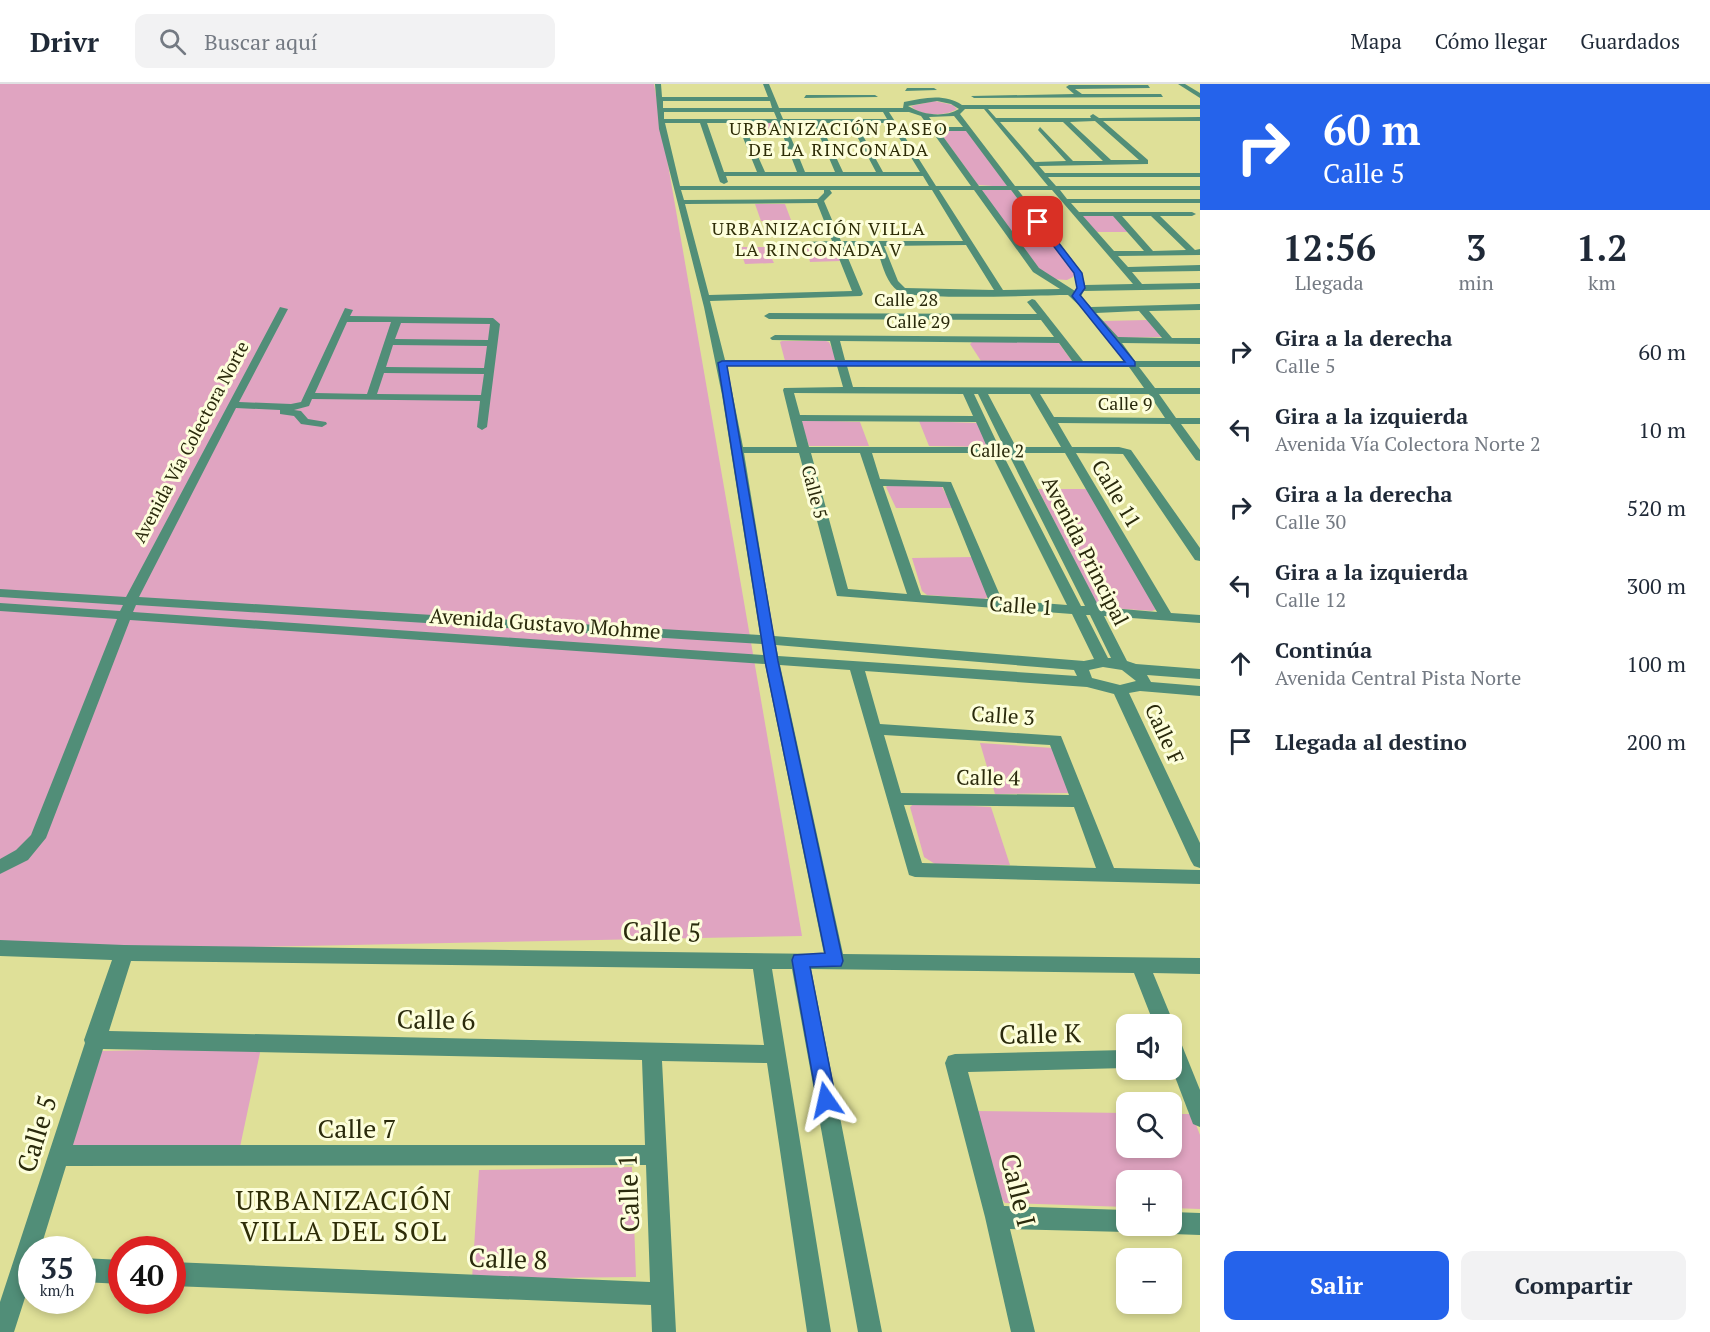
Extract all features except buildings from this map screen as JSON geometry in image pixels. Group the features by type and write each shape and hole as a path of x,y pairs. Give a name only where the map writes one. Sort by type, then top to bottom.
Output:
{"street":[{"path":"658,84 661,121 722,363 772,661 835,961"},
{"path":"766,84 778,108 802,174"},
{"path":"1181,84 1200,96"},
{"path":"1068,85 1146,85 1177,107"},
{"path":"1068,85 1080,96"},
{"path":"905,87 935,87 946,101 960,110 968,129 1078,273 1076,289 1089,310 1198,453"},
{"path":"905,87 914,100"},
{"path":"1057,107 1038,88 966,88 1140,287"},
{"path":"812,107 804,93 873,94 1000,292"},
{"path":"659,99 690,95 743,95 772,99"},
{"path":"974,96 1161,96"},
{"path":"906,108 906,103 914,100 946,101"},
{"path":"778,108 883,108"},
{"path":"660,109 906,108 923,114 985,108 1200,108"},
{"path":"985,108 1200,108"},
{"path":"1033,164 1144,162 1085,108"},
{"path":"923,114 1036,270 1050,281 1076,289"},
{"path":"996,120 1200,120"},
{"path":"1065,120 1111,164"},
{"path":"661,121 890,121"},
{"path":"702,121 726,188"},
{"path":"739,121 762,174"},
{"path":"816,121 840,174"},
{"path":"852,121 881,174"},
{"path":"934,129 968,129"},
{"path":"1004,129 1013,129"},
{"path":"1031,129 1052,129"},
{"path":"1040,129 1071,164"},
{"path":"1064,129 1075,129"},
{"path":"722,174 923,174"},
{"path":"1044,175 1200,175"},
{"path":"678,188 1200,188"},
{"path":"681,202 820,201 828,193 827,191"},
{"path":"707,304 858,294 820,201"},
{"path":"1066,201 1200,201"},
{"path":"1178,201 1200,221"},
{"path":"1077,214 1192,214"},
{"path":"1115,214 1151,253"},
{"path":"1153,214 1196,252"},
{"path":"804,244 967,243"},
{"path":"879,244 894,282 902,291 1000,292 1200,286"},
{"path":"1112,254 1196,252"},
{"path":"1126,270 1200,268"},
{"path":"1050,281 1076,289"},
{"path":"1032,302 1080,364"},
{"path":"1189,308 1200,319"},
{"path":"1089,310 1200,308"},
{"name":"Avenida Vía Colectora Norte","path":"0,867 29,850 38,838 129,604 283,309"},
{"path":"1142,309 1169,340"},
{"name":"Calle 28","path":"779,351 767,311 1042,317"},
{"path":"230,409 305,404 346,314 397,319 491,320 495,324 482,427"},
{"path":"372,397 397,319"},
{"path":"834,339 849,390 1200,391"},
{"name":"Calle 29","path":"779,351 834,339 971,352 1061,340"},
{"path":"1114,340 1200,340"},
{"path":"390,342 492,343"},
{"path":"722,363 779,351 842,363 971,352 1080,364 1200,364"},
{"path":"380,370 489,370"},
{"name":"Calle 5","path":"842,593 788,390 849,390"},
{"name":"Avenida Principal","path":"967,390 995,451 1103,662"},
{"name":"Avenida Principal","path":"981,390 1095,612 1128,667 1141,675 1144,682 1140,686"},
{"name":"Calle 11","path":"1033,390 1167,617"},
{"path":"309,396 484,398"},
{"path":"230,409 293,412 305,422 322,424"},
{"path":"795,418 981,419"},
{"name":"Calle 9","path":"1050,420 1200,421"},
{"name":"Calle 2","path":"738,450 1069,452 1119,450 1127,452 1132,457 1200,557"},
{"path":"865,450 915,598"},
{"path":"878,483 947,484 997,604"},
{"name":"Avenida Gustavo Mohme","path":"0,593 772,661 1087,682 1120,690"},
{"name":"Calle 1","path":"842,593 1200,619"},
{"name":"Avenida Gustavo Mohme","path":"0,607 129,604 769,640 1084,666 1103,662"},
{"path":"1103,662 1128,667 1200,674"},
{"path":"856,666 915,870 1200,877"},
{"path":"1084,666 1081,671 1087,682"},
{"path":"1120,690 1140,686 1200,691"},
{"name":"Calle F","path":"1120,690 1200,861"},
{"name":"Calle 3","path":"876,729 1056,740 1108,875"},
{"name":"Calle 4","path":"895,800 1080,801"},
{"name":"Calle 5","path":"0,948 124,952 1200,966"},
{"name":"Calle 5","path":"36,1236 94,1040 124,952"},
{"path":"761,960 819,1332"},
{"path":"800,960 870,1332"},
{"path":"1141,967 1160,1014"},
{"name":"Calle 6","path":"94,1040 776,1053"},
{"name":"Calle 1","path":"652,1052 664,1332"},
{"name":"Calle K","path":"955,1063 1116,1059"},
{"name":"Calle I","path":"955,1063 996,1217 1023,1332"},
{"path":"1182,1074 1200,1117"},
{"name":"Calle 7","path":"58,1156 657,1155"},
{"path":"996,1217 1116,1221"},
{"path":"1182,1223 1200,1224"},
{"name":"Calle 8","path":"186,1275 662,1294"},
{"name":"Calle 5","path":"2,1332 18,1291"}],"shaded area":[{"path":"0,84 654,84 802,936 0,952"},
{"path":"935,101 953,105 957,109 952,112 933,114 920,112 911,106"},
{"path":"743,122 778,122 783,136 749,136"},
{"path":"966,130 1008,187 978,185 939,131"},
{"path":"982,189 1011,190 1075,272 1073,277 1067,280 1052,279 1043,274 981,191"},
{"path":"755,204 785,204 791,220 761,221"},
{"path":"1081,216 1114,216 1128,232 1097,232"},
{"path":"806,246 835,246 840,261 810,262"},
{"path":"739,247 766,247 774,263 745,264"},
{"path":"1147,320 1162,337 1118,338 1102,321"},
{"path":"973,341 1058,342 1072,361 981,361 970,344"},
{"path":"780,342 829,342 837,360 785,361"},
{"path":"805,420 860,422 869,446 809,446 801,422"},
{"path":"919,421 979,423 988,447 929,446"},
{"path":"889,485 941,485 953,508 896,508 886,487"},
{"path":"1038,489 1087,489 1157,609 1152,611 1098,607"},
{"path":"972,557 988,597 984,599 927,595 922,591 912,558"},
{"path":"980,743 1053,748 1070,793 995,794"},
{"path":"915,803 991,807 1010,865 935,864 924,857 910,807"},
{"path":"261,1048 240,1147 67,1151 101,1051"},
{"path":"976,1111 1116,1113 1116,1158 1182,1158 1182,1114 1192,1114 1200,1135 1200,1209 1182,1208 1182,1170 1116,1170 1116,1207 1005,1203 998,1194"},
{"path":"632,1167 636,1277 472,1279 479,1170"}],"district":[{"name":"URBANIZACIÓN PASEO DE LA RINCONADA","path":"839,139"},
{"name":"URBANIZACIÓN VILLA LA RINCONADA V","path":"819,239"},
{"name":"URBANIZACIÓN VILLA DEL SOL","path":"344,1216"}],"route":[{"path":"826,1100 800,960 835,961 772,661 722,363 1132,364 1076,296 1081,288 1078,273 1038,222"}]}
